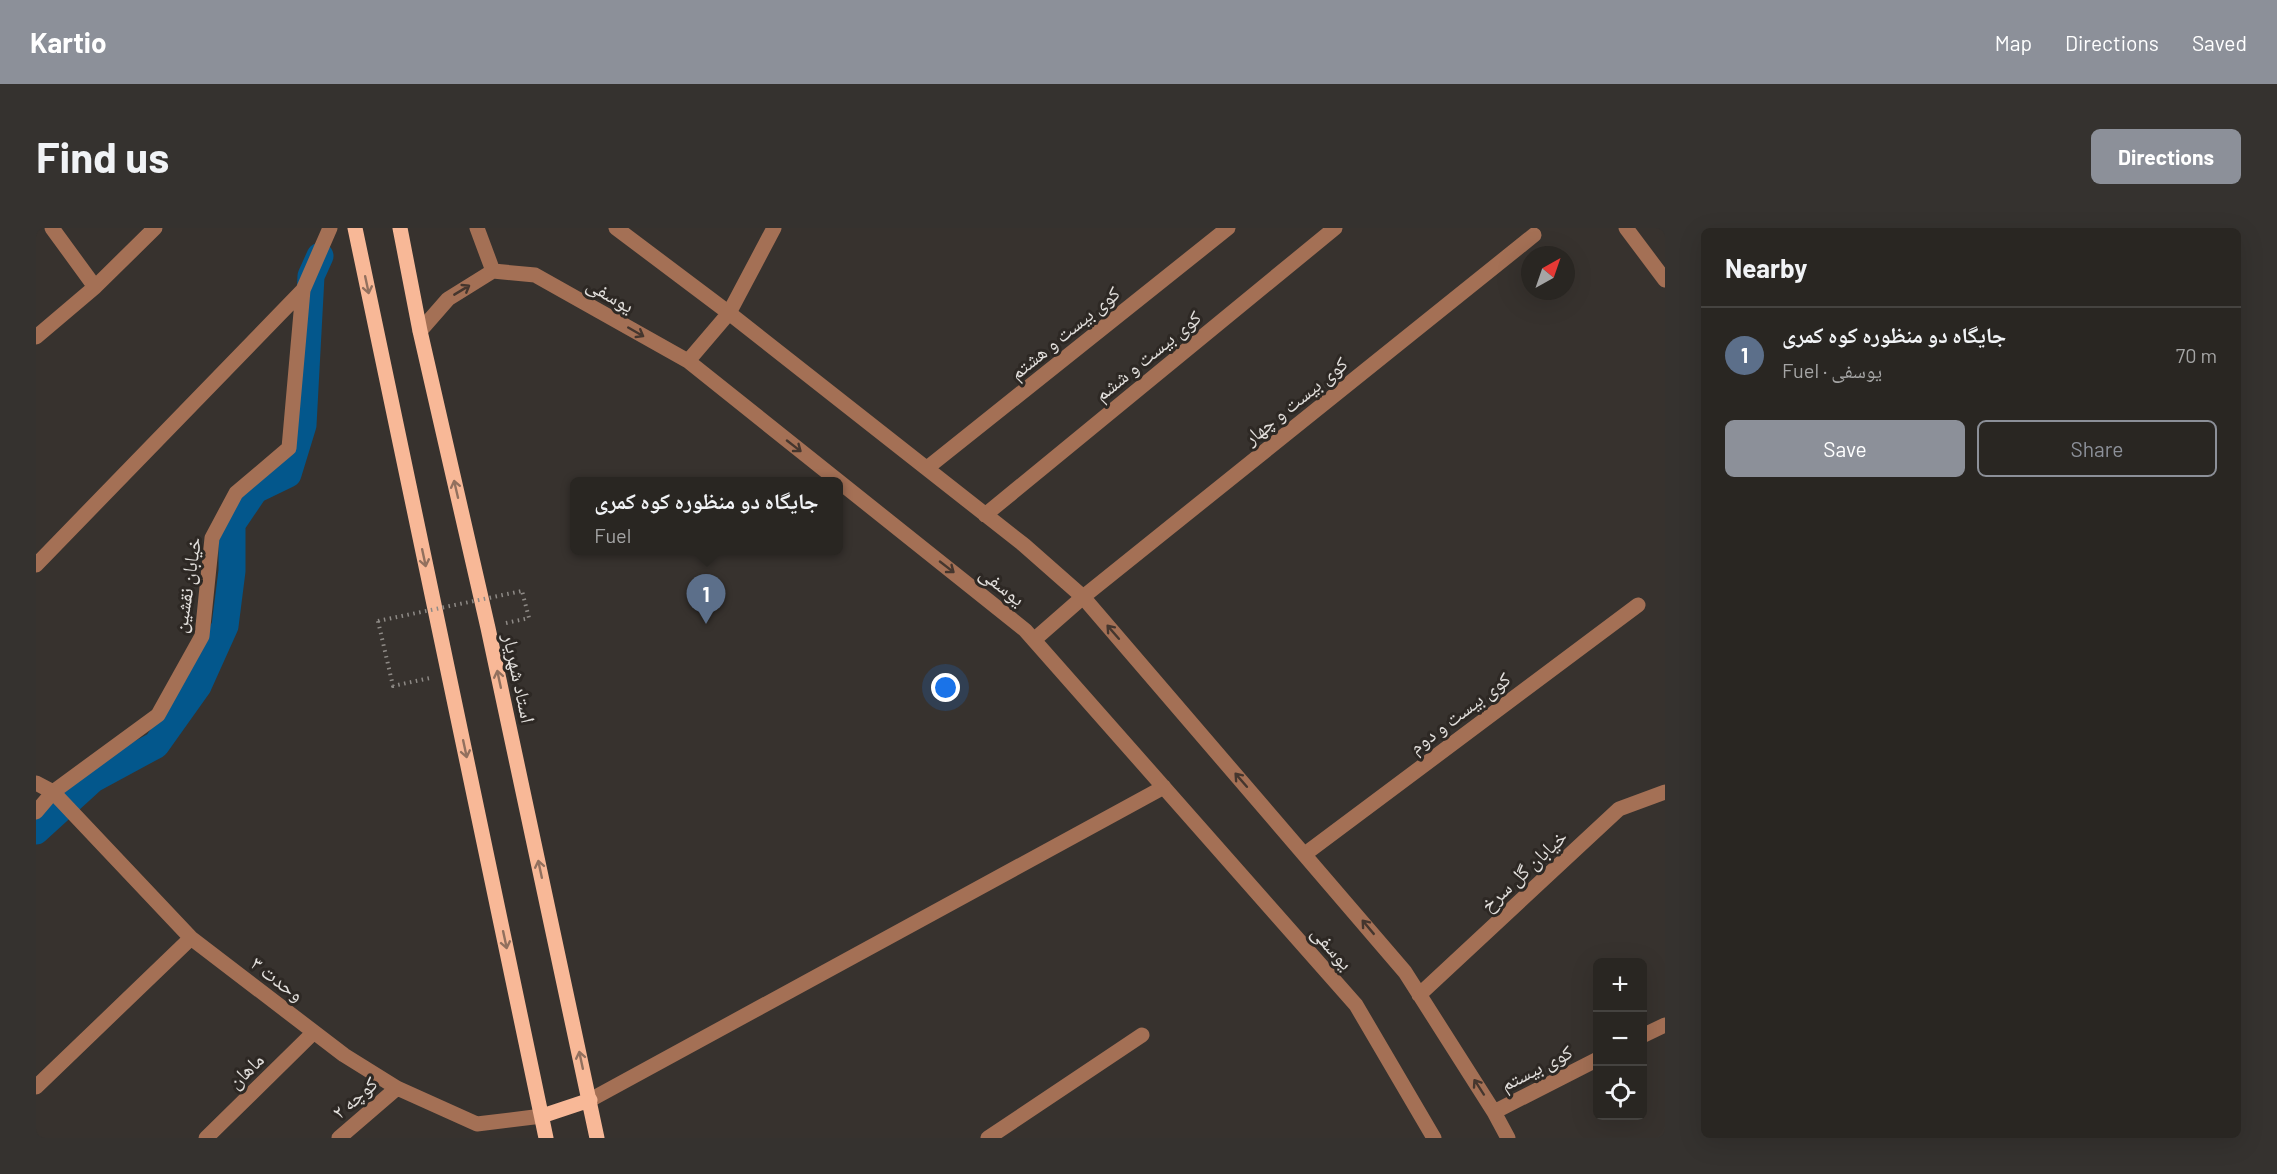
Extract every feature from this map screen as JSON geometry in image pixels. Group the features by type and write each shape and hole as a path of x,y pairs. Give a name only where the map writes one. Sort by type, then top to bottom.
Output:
{"main road":[{"path":"355,228 546,1138"},
{"name":"استاد شهریار","path":"400,228 420,331 488,628 597,1138"},
{"path":"542,1116 590,1100"}],"street":[{"path":"52,228 95,287"},
{"path":"36,338 95,287 155,228"},
{"path":"36,565 303,290 330,228"},
{"path":"420,331 448,298 493,272 477,228"},
{"name":"یوسفی","path":"616,228 927,468 1024,545 1083,597 1406,972 1508,1138"},
{"path":"688,361 729,314 774,228"},
{"name":"کوی بیست و هشتم","path":"927,468 1228,228"},
{"name":"کوی بیست و ششم","path":"985,515 1335,228"},
{"path":"1626,228 1665,280"},
{"name":"کوی بیست و چهار","path":"1035,639 1083,597 1534,235"},
{"name":"یوسفی","path":"493,272 535,275 688,361 834,477"},
{"name":"خیابان نقشین","path":"36,812 53,792 158,716 202,636 212,538 236,493 289,448 303,290"},
{"name":"یوسفی","path":"843,484 1035,639 1356,1005 1434,1138"},
{"name":"کوی بیست و دوم","path":"1305,854 1638,605"},
{"name":"وحدت ۳","path":"36,783 53,792 191,938 344,1055 397,1088 477,1124 542,1116"},
{"path":"590,1100 1164,787"},
{"name":"خیابان گل سرخ","path":"1419,995 1619,809 1665,792"},
{"path":"36,1087 191,938"},
{"path":"1647,1034 1665,1025"},
{"name":"ماهان","path":"206,1138 314,1032"},
{"path":"988,1138 1142,1035"},
{"name":"کوی بیستم","path":"1494,1112 1593,1062"},
{"name":"کوچه ۲","path":"339,1138 397,1088"}],"path":[{"path":"449,674 393,686 378,621 522,591 529,618"}],"waterway":[{"path":"36,831 93,779 156,745 198,686 225,626 232,571 232,524 255,490 288,474 303,425 311,276 320,256"}],"place":[{"name":"جایگاه دو منظوره کوه کمری","path":"706,624"}]}
